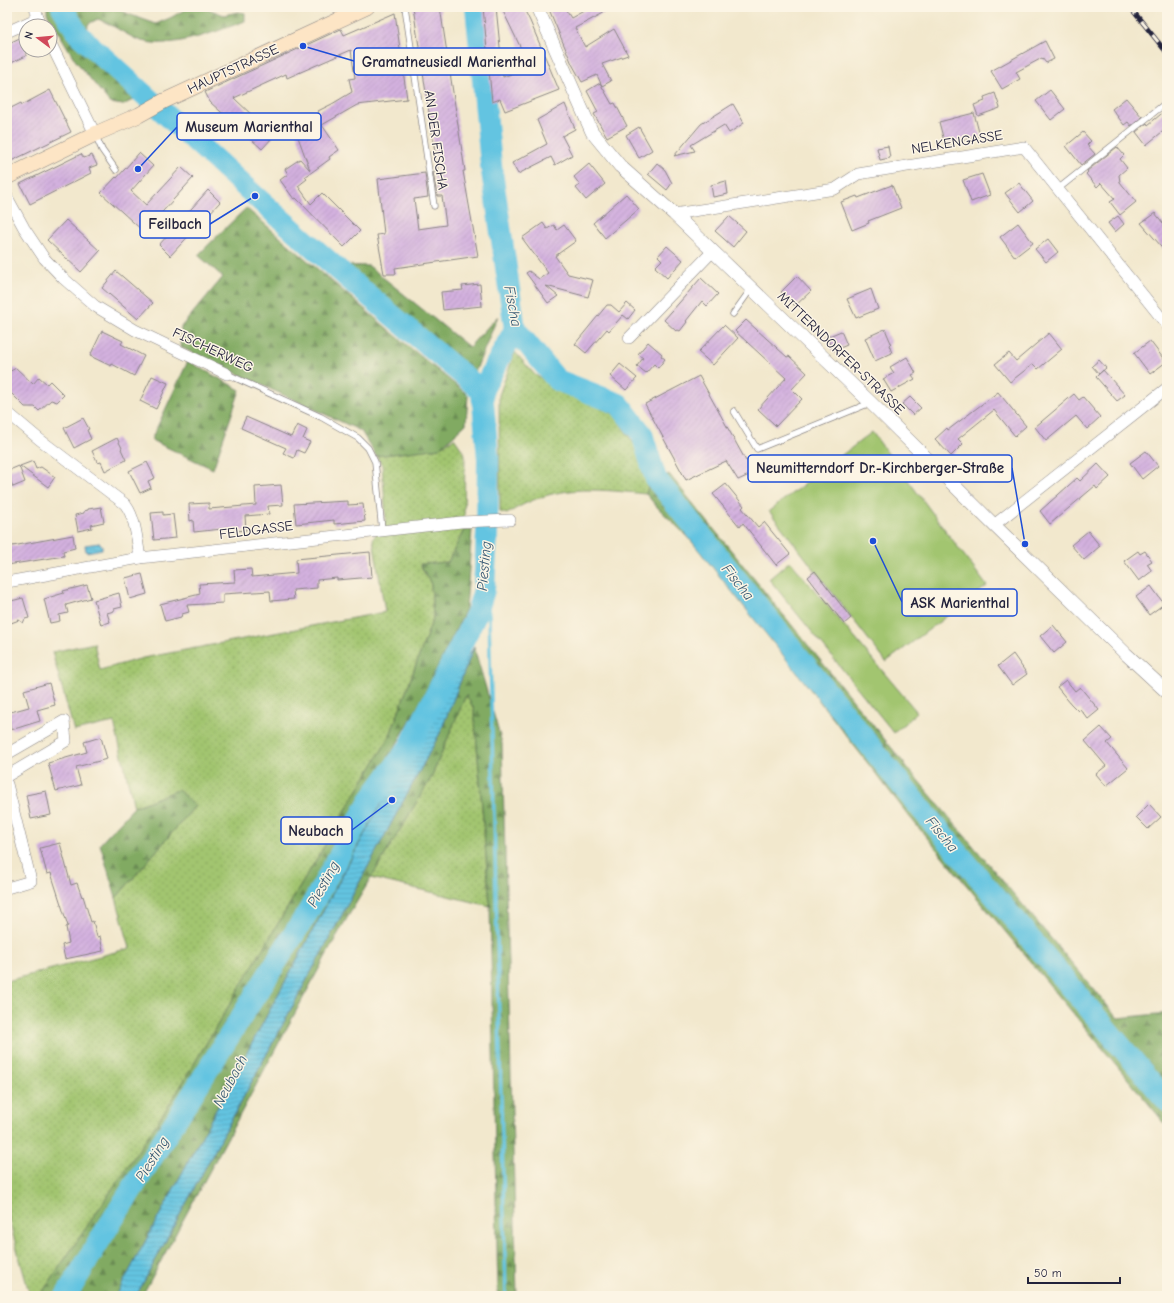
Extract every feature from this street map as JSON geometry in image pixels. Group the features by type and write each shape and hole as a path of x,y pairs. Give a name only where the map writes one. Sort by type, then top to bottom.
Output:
{"main road":[{"name":"HAUPTSTRASSE","path":"95,134 139,115 164,101 367,7"},
{"path":"7,177 95,134"}],"street":[{"name":"MITTERNDORFER-STRASSE","path":"538,7 592,132 620,166 674,214 871,403 1126,654 1167,692"},
{"path":"7,32 38,17"},
{"path":"58,58 95,134"},
{"name":"NELKENGASSE","path":"674,214 835,189 858,174 1024,146 1167,325"},
{"name":"FISCHERWEG","path":"7,197 24,228 44,258 63,278 95,306 135,330 228,374"},
{"path":"629,338 712,252"},
{"path":"994,525 1167,388"},
{"path":"7,412 39,439 124,504 130,512 133,520 140,558"},
{"name":"FELDGASSE","path":"7,582 140,558 382,530 470,521 510,520"},
{"path":"7,754 64,721 66,741 7,776"},
{"path":"7,784 31,881 7,888"}],"lane":[{"name":"AN DER FISCHA","path":"405,7 434,206"},
{"path":"1058,189 1167,102"},
{"path":"95,134 102,150 116,170"},
{"path":"733,314 751,289"},
{"name":"FISCHERWEG","path":"228,374 321,417 358,438 368,448 375,462 382,530"},
{"path":"734,411 757,450 871,403"}],"green space":[{"path":"47,7 114,7 156,24 189,7 203,7 224,15 238,12 245,13 245,21 190,39 161,43 136,39 98,19 88,24 87,36 99,48 152,90 123,105 110,103 75,60 58,31 58,18 50,18 47,13"},
{"path":"246,208 402,341 468,395 466,424 440,448 376,456 361,431 180,347 181,327 223,277 198,255"},
{"path":"339,265 369,266 469,347 498,316 473,377"},
{"path":"515,352 535,375 614,414 639,451 649,483 646,494 575,490 541,497 524,504 507,514 500,512 499,395"},
{"path":"188,361 240,390 213,469 151,440"},
{"path":"872,432 987,586 886,662 769,511"},
{"path":"454,438 465,454 464,530 448,562 420,565 431,584 433,618 389,738 173,1099 40,1296 30,1296 7,1213 7,981 130,948 116,898 195,806 178,790 134,807 114,722 74,731 52,652 94,643 100,670 143,658 385,612 373,539 386,519 382,465 376,456 440,448"},
{"path":"669,474 912,773 1118,1018 1167,1013 1167,1126 908,815 803,680 689,538 657,507 646,494 649,483"},
{"path":"472,529 466,609 420,703 377,779 377,811 116,1296 40,1296 173,1099 389,738 433,618 431,584 420,564 448,562 464,530"},
{"path":"790,561 917,712 894,733 769,579"},
{"path":"474,647 502,743 517,1296 498,1296 490,906 474,709 466,695 431,778 340,930 142,1296 136,1296 440,733"},
{"path":"466,694 474,709 490,906 371,878 431,778"},
{"path":"178,790 195,806 116,898 100,844 134,807"}],"water":[{"path":"100,543 102,545 102,549 86,552 85,545"},
{"path":"474,647 440,733 136,1296 116,1296 377,811 410,746"}],"building":[{"path":"413,7 440,7 465,171 463,171 478,256 395,268 396,274 384,274 377,235 384,234 378,179 425,173 428,197 414,199 418,229 446,225 442,196 437,196 433,172 438,172"},
{"path":"483,7 496,7 503,77 530,67 501,7 523,7 559,90 505,111 500,99 492,102"},
{"path":"548,7 564,7 571,18 591,7 615,7 575,28 585,47 614,29 628,55 602,64 611,81 602,86 597,75 582,82 572,64"},
{"path":"395,13 407,99 357,105 322,125 339,150 329,157 330,159 305,177 307,179 298,186 311,204 322,193 360,231 344,247 296,198 294,199 280,180 288,174 285,169 300,159 310,170 294,126 319,113 318,111 352,92 349,79 355,78 351,50 287,78 286,74 234,98 274,136 262,149 210,102 205,92 341,29 344,35"},
{"path":"18,39 18,58 22,58 7,65 7,44"},
{"path":"1045,41 1054,59 1046,63 1042,58 1016,72 1020,79 1002,89 991,71"},
{"path":"600,83 612,104 615,103 627,126 607,137 594,114 598,112 587,91"},
{"path":"50,90 71,132 7,163 7,110 21,103 22,105"},
{"path":"1050,90 1065,109 1051,120 1036,101"},
{"path":"995,93 1000,108 978,116 974,105 985,101 984,97"},
{"path":"1126,98 1142,117 1131,126 1128,122 1124,125 1112,109"},
{"path":"565,104 575,129 562,136 572,155 555,165 551,157 518,174 512,163 547,144 537,120"},
{"path":"733,104 744,123 729,133 724,125 691,145 695,151 674,156 701,124"},
{"path":"1167,109 1167,128 1146,145 1136,132 1147,123 1148,125"},
{"path":"974,113 980,136 945,145 939,122"},
{"path":"639,127 652,150 639,158 626,135"},
{"path":"1083,132 1091,141 1087,145 1095,154 1081,165 1066,146"},
{"path":"888,146 890,158 880,160 877,148"},
{"path":"1117,147 1124,155 1120,159 1127,168 1119,175 1120,182 1136,202 1120,215 1110,202 1115,199 1101,183 1097,187 1086,174 1088,172 1087,171"},
{"path":"139,153 153,166 131,191 146,205 181,167 193,178 144,232 101,193 116,177 117,178"},
{"path":"81,154 84,158 92,155 97,165 89,168 91,173 30,204 20,184"},
{"path":"657,163 665,170 672,183 667,190 648,174"},
{"path":"589,164 605,184 586,200 576,188 580,185 574,177"},
{"path":"982,174 990,195 971,202 963,180"},
{"path":"726,181 728,194 713,197 711,185"},
{"path":"1019,183 1033,201 1020,212 1005,193"},
{"path":"892,185 901,208 868,221 869,223 852,230 841,202 857,196 858,198"},
{"path":"208,190 220,202 170,256 159,245"},
{"path":"626,194 639,209 605,238 593,223"},
{"path":"1155,213 1167,228 1167,253 1141,223"},
{"path":"729,216 746,231 733,247 715,231"},
{"path":"1118,216 1124,224 1115,232 1108,223"},
{"path":"66,220 100,251 81,272 47,240"},
{"path":"543,223 547,229 554,225 557,230 564,225 576,241 555,256 568,274 593,280 588,297 546,286 558,296 548,303 526,273 529,271 539,279 548,273 522,238"},
{"path":"1018,223 1033,243 1015,257 1000,237"},
{"path":"1048,239 1058,252 1046,262 1035,249"},
{"path":"667,246 683,260 667,278 655,267 662,260 658,256"},
{"path":"116,271 153,303 138,319 102,288"},
{"path":"797,276 811,291 795,306 781,292"},
{"path":"701,278 718,294 707,306 702,301 680,331 676,331 664,320"},
{"path":"480,284 482,306 443,310 441,292 463,290 462,286"},
{"path":"871,289 878,309 856,318 847,299"},
{"path":"627,303 635,310 628,319 623,315 609,331 607,329 586,353 575,344 607,305 611,305 619,312"},
{"path":"746,320 807,373 792,389 802,399 776,426 758,409 786,378 735,331"},
{"path":"724,325 738,338 713,365 698,352"},
{"path":"885,329 891,343 889,345 892,353 875,361 865,338"},
{"path":"102,331 123,341 121,344 144,356 134,376 112,364 111,366 90,356"},
{"path":"841,331 847,345 833,351 827,337"},
{"path":"1049,333 1062,349 1038,369 1033,364 1010,382 995,364 1009,353 1016,361"},
{"path":"1150,341 1166,362 1150,374 1134,353"},
{"path":"648,342 662,354 661,356 665,359 658,368 654,364 646,373 637,366 643,358 638,354"},
{"path":"907,357 916,373 912,375 915,379 891,392 883,379 894,373 890,367"},
{"path":"1099,360 1106,368 1099,374 1092,366"},
{"path":"620,364 637,378 626,390 610,376"},
{"path":"16,368 33,384 39,377 47,384 50,381 64,395 57,402 51,400 39,411 35,407 25,407 7,389 7,373"},
{"path":"1103,370 1125,395 1117,401 1096,377"},
{"path":"152,376 168,383 156,409 140,401"},
{"path":"699,376 746,461 753,458 758,471 738,480 726,461 686,480 645,404"},
{"path":"998,392 1026,426 1015,436 994,410 958,439 963,444 951,456 935,439 947,428 948,430"},
{"path":"1074,394 1079,400 1083,397 1100,417 1087,429 1076,416 1046,441 1035,427"},
{"path":"910,397 921,408 913,415 902,404"},
{"path":"246,417 291,437 297,425 307,430 303,439 310,442 304,453 297,450 294,458 283,453 286,448 241,428"},
{"path":"83,418 89,429 87,430 91,439 74,448 64,428"},
{"path":"117,438 126,460 105,471 101,462 98,463 92,451"},
{"path":"1146,451 1158,466 1142,479 1130,463"},
{"path":"33,461 36,469 41,467 55,477 48,487 20,466"},
{"path":"147,462 155,478 148,481 151,488 140,493 129,471"},
{"path":"1098,464 1110,477 1097,489 1095,486 1050,524 1040,511 1077,478 1080,481"},
{"path":"19,466 25,482 13,487 7,471"},
{"path":"726,484 744,506 742,508 758,527 764,522 790,554 776,565 743,523 740,527 713,494"},
{"path":"281,485 283,505 268,506 269,514 245,516 246,530 223,532 222,529 194,532 193,520 190,521 189,504 209,503 209,509 256,505 255,487"},
{"path":"348,501 348,505 363,504 365,521 334,524 334,520 296,524 294,504"},
{"path":"101,507 104,522 91,525 92,528 78,531 75,515 84,513 84,511 88,509"},
{"path":"163,512 163,515 173,514 176,538 154,540 151,513"},
{"path":"1088,531 1100,546 1084,560 1071,545"},
{"path":"73,535 75,548 63,551 64,556 7,565 7,547"},
{"path":"1138,551 1140,554 1145,551 1152,561 1147,564 1152,571 1139,581 1124,561"},
{"path":"370,552 372,577 317,580 317,588 293,590 294,599 271,601 270,591 223,594 223,603 187,605 189,612 182,614 181,617 165,621 160,604 200,594 199,584 235,582 234,570 251,569 252,577 297,573 296,559"},
{"path":"815,571 851,618 844,624 808,577"},
{"path":"142,574 147,594 130,599 125,578"},
{"path":"87,585 91,598 66,605 68,613 59,615 60,621 50,623 44,599 64,593 63,591"},
{"path":"1151,586 1164,604 1149,615 1136,597"},
{"path":"119,593 122,607 107,613 110,622 101,625 94,600"},
{"path":"23,598 29,618 25,619 23,623 19,620 11,623 7,609 7,602"},
{"path":"1053,625 1067,642 1054,653 1040,636"},
{"path":"1013,654 1027,674 1012,685 998,666"},
{"path":"1066,680 1075,691 1080,687 1099,710 1088,719 1080,709 1078,711 1071,704 1057,687"},
{"path":"49,683 55,705 37,710 40,721 11,730 7,713 29,707 24,690"},
{"path":"1101,727 1112,739 1107,743 1128,768 1106,786 1096,774 1106,766 1085,741"},
{"path":"101,737 107,759 76,767 81,785 56,791 48,763 87,752 84,742"},
{"path":"46,791 51,815 31,819 26,795"},
{"path":"1149,804 1161,817 1148,829 1136,817"},
{"path":"60,843 71,885 77,883 82,897 83,896 91,922 93,921 97,937 100,936 103,951 65,959 62,945 69,943 66,927 68,926 51,873 47,874 40,848"}],"waterway":[{"path":"62,7 78,34 255,196 350,280 482,391"},
{"name":"Fischa","path":"476,7 491,165 515,329 557,380 619,404 642,434 656,479 912,798 1167,1101"},
{"name":"Piesting","path":"66,1296 101,1238 308,912 370,800 410,746 477,613 484,590 487,533 488,459 482,391 515,329"},
{"path":"484,590 489,614 506,1296"}],"railway":[{"path":"1130,7 1167,53"}],"place":[{"name":"Gramatneusiedl Marienthal","path":"303,46"},
{"name":"Museum Marienthal","path":"138,169"},
{"name":"Feilbach","path":"255,196"},
{"name":"ASK Marienthal","path":"873,541"},
{"name":"Neumitterndorf Dr.-Kirchberger-Straße","path":"1025,544"},
{"name":"Neubach","path":"392,800"}]}
